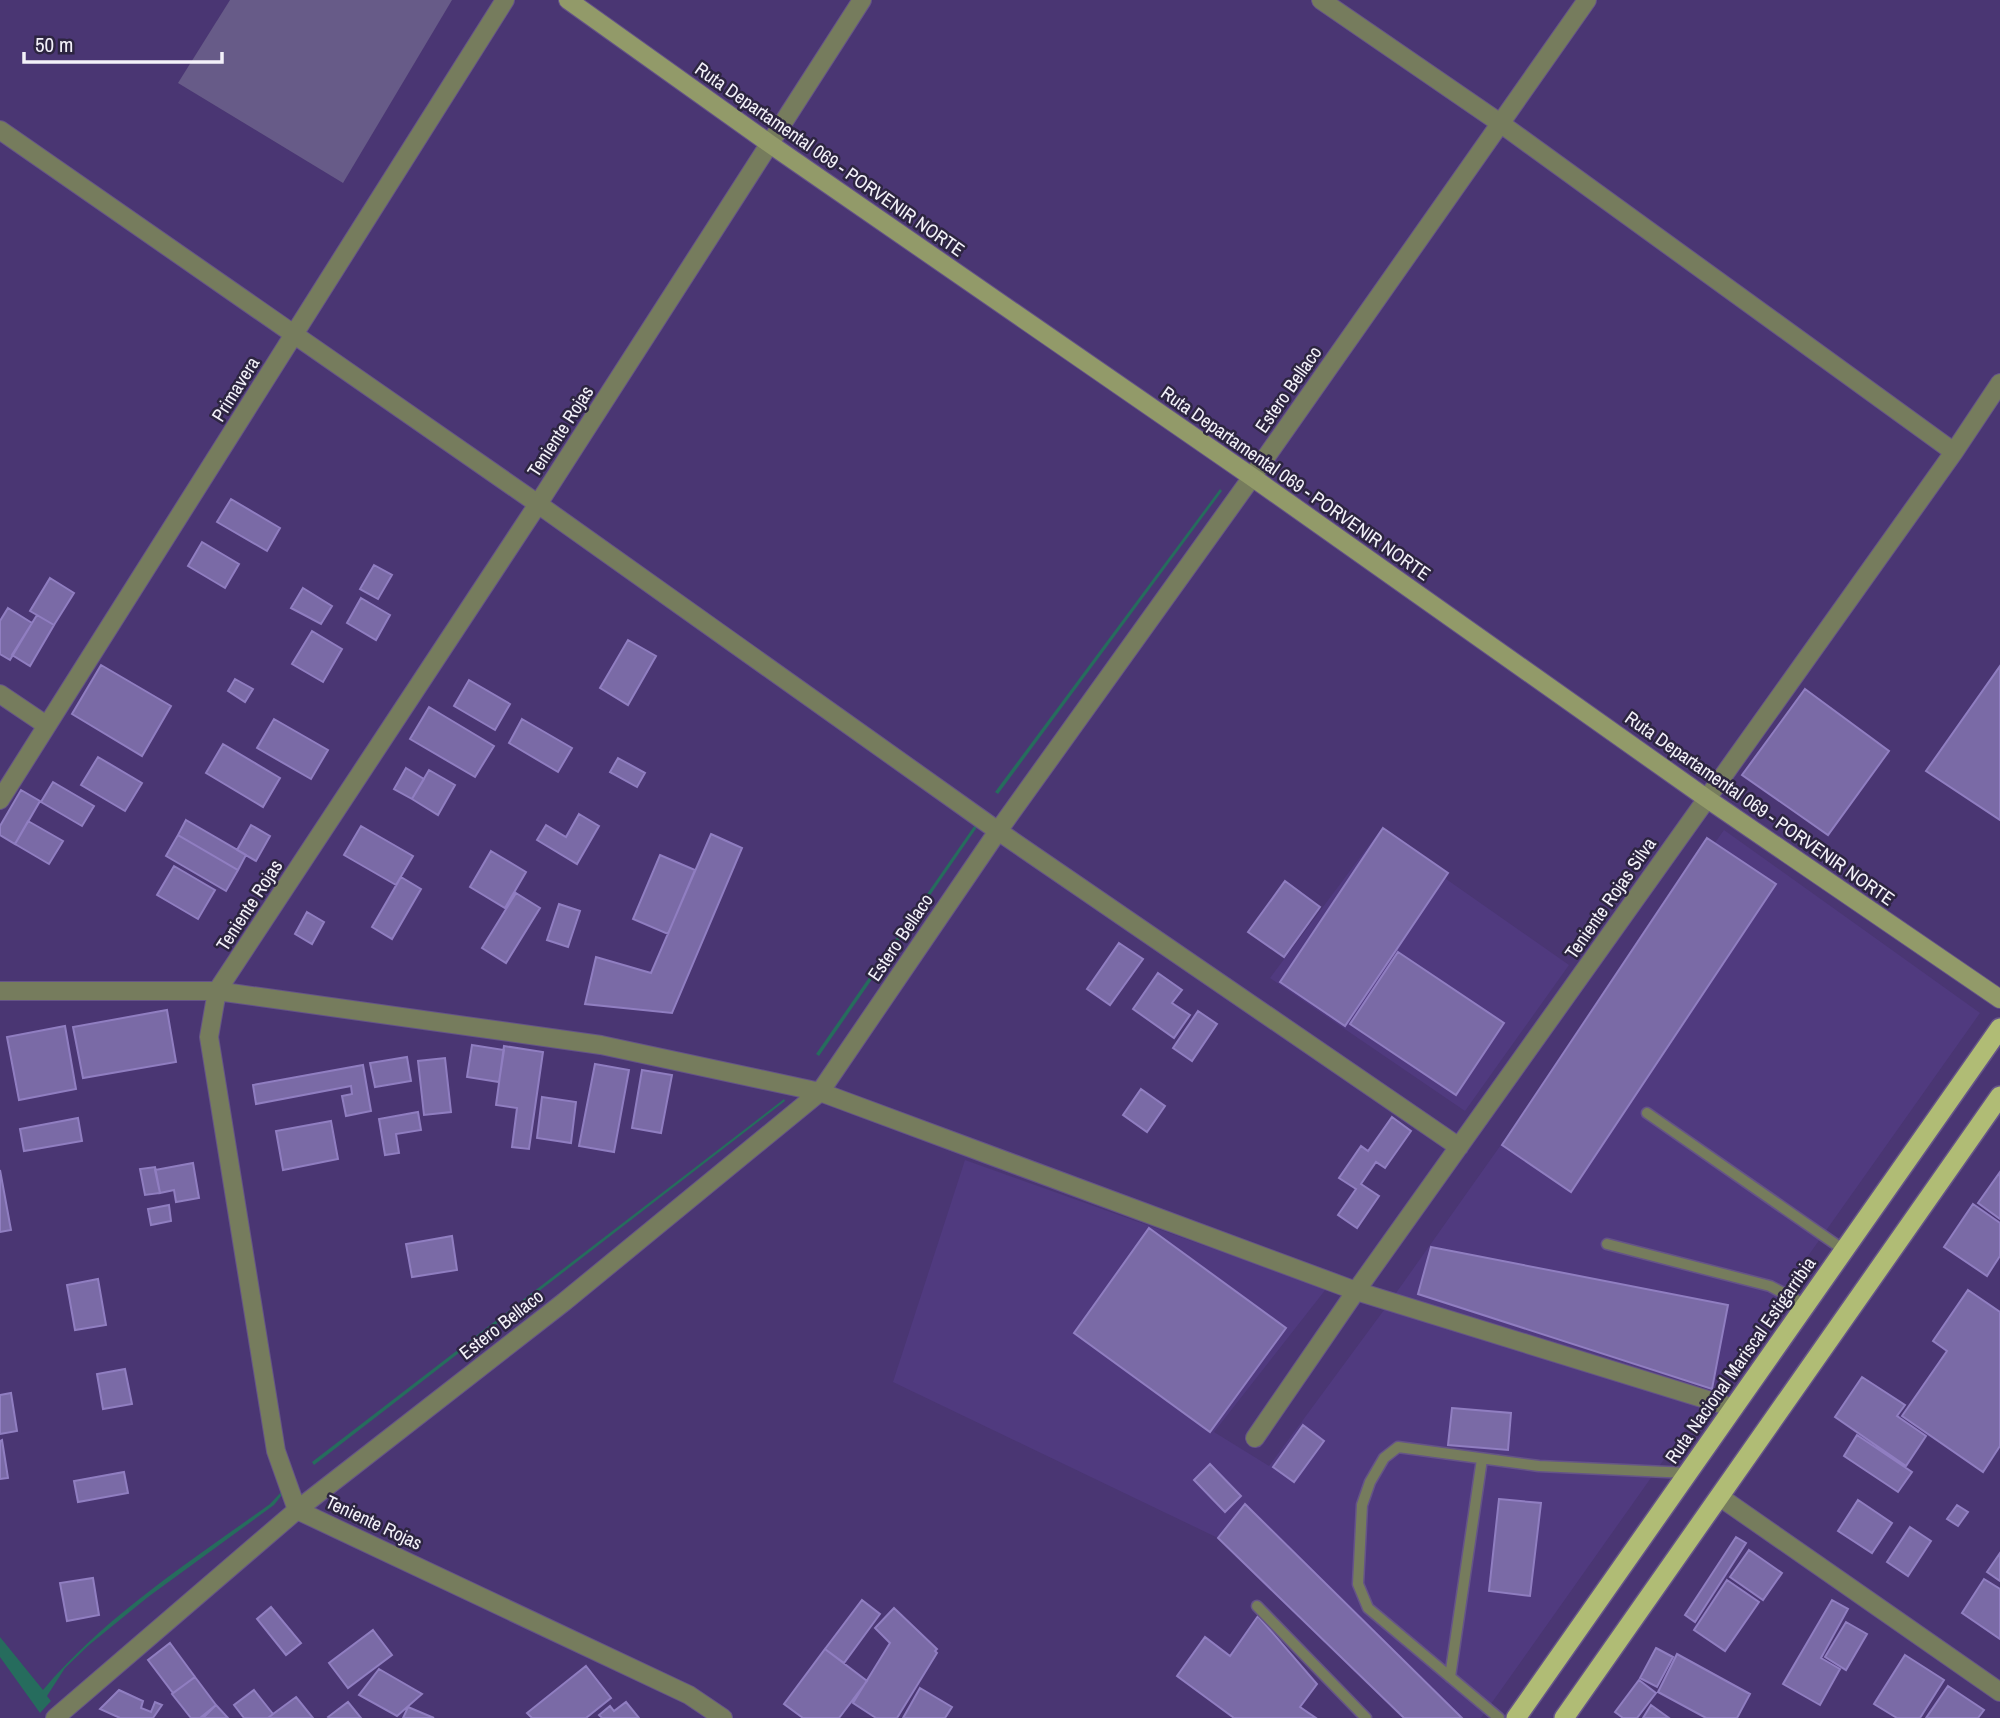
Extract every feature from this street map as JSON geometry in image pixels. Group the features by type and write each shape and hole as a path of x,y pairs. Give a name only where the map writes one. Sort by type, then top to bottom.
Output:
{"highway":[{"name":"Ruta Nacional Mariscal Estigarribia","path":"1516,1718 2000,1028"},
{"path":"1564,1718 2000,1096"}],"main road":[{"name":"Ruta Departamental 069 - PORVENIR NORTE","path":"568,0 770,144 1252,477 1706,798 2000,999"}],"street":[{"name":"Primavera","path":"0,800 505,0"},
{"name":"Teniente Rojas","path":"723,1718 689,1695 297,1510 276,1451 209,1037 217,991 538,504 862,0"},
{"path":"1321,0 1500,123 1954,452"},
{"name":"Estero Bellaco","path":"55,1718 297,1510 564,1302 820,1092 998,831 1252,477 1587,0"},
{"path":"0,130 538,504 998,831 1459,1147"},
{"name":"Teniente Rojas Silva","path":"1255,1438 1356,1291 1954,452 2000,383"},
{"path":"0,694 46,725"},
{"path":"0,991 217,991 601,1045 820,1092 1356,1291 1734,1408"},
{"path":"1720,1497 2000,1692"}],"lane":[{"path":"1647,1113 1844,1250"},
{"path":"1607,1244 1770,1286 1806,1305"},
{"path":"1499,1718 1368,1608 1358,1584 1362,1506 1370,1482 1384,1458 1398,1447 1539,1466 1688,1473"},
{"path":"1450,1677 1482,1459"},
{"path":"1257,1606 1366,1718"}],"shaded area":[{"path":"230,0 452,0 343,183 178,83"},
{"path":"1220,489 1222,491 998,794 995,792"},
{"path":"979,819 982,820 819,1056 816,1054"},
{"path":"1724,830 1980,1013 1481,1718 1459,1718 1218,1538 893,1382 965,1160 1326,1289 1214,1432 1269,1466 1384,1310"},
{"path":"1379,832 1569,965 1465,1111 1270,978"},
{"path":"784,1099 785,1101 314,1465 312,1462"},
{"path":"285,1491 274,1505 148,1597 89,1645 65,1668 47,1696 51,1701 40,1713 0,1657 0,1637 43,1690 94,1637 122,1613 270,1504"}],"building":[{"path":"231,499 280,528 267,551 217,522"},
{"path":"202,542 239,564 225,588 188,566"},
{"path":"374,565 392,575 378,599 360,589"},
{"path":"50,578 74,593 54,625 30,611"},
{"path":"303,588 332,606 321,624 291,608"},
{"path":"361,598 390,615 376,640 347,623"},
{"path":"8,608 32,623 10,660 0,654 0,621"},
{"path":"37,615 54,625 30,666 12,655"},
{"path":"312,631 342,649 323,682 292,664"},
{"path":"628,640 656,656 628,705 600,688"},
{"path":"101,665 171,706 142,756 72,714"},
{"path":"2000,666 2000,820 1926,771"},
{"path":"235,679 253,689 245,702 228,691"},
{"path":"469,680 510,704 495,730 454,706"},
{"path":"1805,689 1889,751 1828,835 1742,775"},
{"path":"429,707 494,746 475,777 410,739"},
{"path":"274,719 328,750 311,779 257,748"},
{"path":"522,719 572,748 558,772 509,743"},
{"path":"223,744 280,778 263,807 206,773"},
{"path":"98,757 142,783 125,811 81,785"},
{"path":"618,758 645,773 637,787 610,772"},
{"path":"406,768 424,779 412,799 394,789"},
{"path":"429,770 455,785 438,815 412,799"},
{"path":"53,782 94,806 82,826 41,802"},
{"path":"21,790 40,801 15,844 0,835 0,826"},
{"path":"579,814 599,826 577,864 537,840 546,825 566,837"},
{"path":"186,820 246,855 238,870 178,835"},
{"path":"28,821 63,841 49,864 15,844"},
{"path":"251,825 270,836 256,861 237,850"},
{"path":"361,826 413,856 396,885 344,855"},
{"path":"1383,828 1448,873 1345,1026 1280,982"},
{"path":"711,834 742,848 672,1013 585,1004 596,957 651,973"},
{"path":"178,835 238,870 226,891 166,856"},
{"path":"1707,838 1776,884 1571,1192 1502,1145"},
{"path":"491,851 526,872 505,908 470,887"},
{"path":"660,855 695,870 668,934 633,919"},
{"path":"174,866 215,890 198,919 157,895"},
{"path":"401,877 421,889 392,939 372,927"},
{"path":"1285,881 1320,907 1284,957 1248,932"},
{"path":"516,893 540,908 506,963 482,948"},
{"path":"559,904 580,911 568,947 547,940"},
{"path":"307,912 324,922 312,944 295,934"},
{"path":"1119,943 1143,959 1110,1005 1087,989"},
{"path":"1398,952 1504,1023 1456,1095 1350,1024"},
{"path":"1158,973 1182,990 1172,1003 1190,1015 1174,1038 1133,1009"},
{"path":"167,1010 176,1062 83,1078 73,1027"},
{"path":"1198,1011 1217,1024 1192,1061 1173,1048"},
{"path":"65,1026 76,1089 19,1100 7,1037"},
{"path":"472,1045 504,1050 499,1082 467,1077"},
{"path":"504,1046 543,1052 529,1149 512,1147 517,1108 496,1105"},
{"path":"407,1057 411,1081 375,1087 370,1063"},
{"path":"445,1058 451,1112 424,1115 418,1061"},
{"path":"595,1064 629,1070 614,1152 579,1146"},
{"path":"363,1065 371,1111 346,1116 342,1096 352,1094 351,1086 256,1104 253,1085"},
{"path":"642,1070 672,1075 661,1133 632,1128"},
{"path":"1141,1089 1165,1106 1147,1132 1123,1115"},
{"path":"542,1097 576,1102 571,1143 537,1138"},
{"path":"418,1112 421,1130 396,1134 399,1153 385,1155 379,1119"},
{"path":"1392,1117 1411,1131 1385,1168 1376,1162 1361,1184 1379,1196 1357,1228 1338,1215 1356,1189 1339,1178 1361,1146 1368,1151"},
{"path":"78,1118 82,1141 24,1151 20,1129"},
{"path":"331,1121 338,1159 283,1170 276,1131"},
{"path":"193,1163 199,1198 176,1202 174,1190 160,1193 155,1170"},
{"path":"155,1167 160,1193 145,1195 140,1169"},
{"path":"0,1170 11,1230 0,1232"},
{"path":"2000,1172 2000,1219 1978,1203"},
{"path":"1973,1204 2000,1223 2000,1256 1987,1276 1944,1247"},
{"path":"169,1205 171,1221 151,1225 148,1209"},
{"path":"1149,1228 1286,1328 1210,1432 1074,1333"},
{"path":"452,1236 457,1270 412,1277 406,1244"},
{"path":"1431,1247 1728,1305 1712,1389 1418,1294"},
{"path":"98,1279 106,1325 75,1330 67,1285"},
{"path":"1968,1290 2000,1312 2000,1446 1983,1472 1902,1416 1947,1351 1933,1341"},
{"path":"125,1369 132,1404 103,1409 97,1374"},
{"path":"1862,1377 1905,1405 1897,1416 1926,1436 1906,1466 1835,1417"},
{"path":"11,1393 17,1431 0,1434 0,1395"},
{"path":"1452,1408 1511,1413 1508,1450 1448,1445"},
{"path":"1303,1425 1324,1441 1294,1482 1273,1467"},
{"path":"1857,1435 1912,1472 1898,1492 1844,1456"},
{"path":"2,1440 8,1478 0,1479 0,1441"},
{"path":"1210,1464 1241,1496 1225,1512 1194,1480"},
{"path":"124,1472 128,1493 78,1502 74,1481"},
{"path":"1499,1499 1541,1503 1530,1596 1489,1591"},
{"path":"1858,1500 1892,1523 1872,1553 1838,1531"},
{"path":"1245,1504 1462,1718 1404,1718 1218,1538"},
{"path":"1957,1505 1968,1512 1958,1526 1947,1519"},
{"path":"1910,1527 1931,1541 1908,1576 1887,1562"},
{"path":"1736,1537 1746,1543 1695,1622 1685,1615"},
{"path":"1749,1550 1782,1573 1763,1600 1730,1577"},
{"path":"2000,1553 2000,1581 1987,1572"},
{"path":"93,1578 99,1615 67,1621 60,1583"},
{"path":"1984,1579 2000,1589 2000,1639 1962,1613"},
{"path":"1727,1580 1759,1602 1725,1651 1694,1630"},
{"path":"862,1600 880,1614 844,1663 825,1649"},
{"path":"1832,1600 1848,1609 1821,1658 1840,1669 1820,1705 1783,1684"},
{"path":"271,1607 301,1643 286,1655 257,1619"},
{"path":"894,1608 937,1649 937,1653 897,1718 876,1718 853,1703 890,1643 875,1628"},
{"path":"1258,1616 1317,1684 1300,1707 1316,1718 1234,1718 1177,1676 1205,1637 1230,1656"},
{"path":"1846,1622 1867,1634 1846,1670 1825,1657"},
{"path":"373,1630 392,1655 348,1688 329,1663"},
{"path":"170,1643 195,1677 173,1693 148,1660"},
{"path":"1656,1648 1673,1657 1657,1687 1640,1678"},
{"path":"825,1649 867,1681 839,1718 803,1718 784,1704"},
{"path":"1677,1654 1750,1694 1737,1718 1706,1718 1658,1692"},
{"path":"1905,1655 1944,1680 1920,1718 1897,1718 1874,1704"},
{"path":"586,1666 611,1698 586,1718 532,1718 527,1713"},
{"path":"379,1669 422,1694 397,1716 359,1695"},
{"path":"195,1677 216,1705 200,1718 191,1718 172,1694"},
{"path":"1639,1680 1656,1693 1637,1718 1623,1718 1615,1712"},
{"path":"1948,1686 1984,1710 1978,1718 1926,1718"},
{"path":"920,1688 952,1707 945,1718 903,1718"},
{"path":"119,1690 143,1701 141,1708 151,1712 155,1702 162,1705 153,1718 120,1718 100,1709"},
{"path":"254,1690 273,1714 268,1718 244,1718 234,1705"},
{"path":"296,1697 313,1718 268,1718 273,1714"},
{"path":"348,1702 361,1718 328,1717"},
{"path":"626,1702 639,1718 602,1718 599,1715 610,1706 614,1711"},
{"path":"216,1705 228,1718 203,1718"},
{"path":"1651,1705 1669,1718 1643,1718"},
{"path":"408,1707 434,1718 403,1718"}]}
